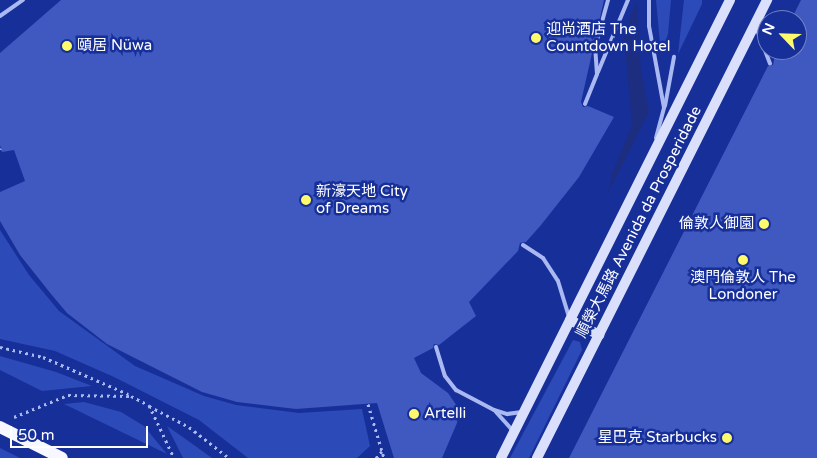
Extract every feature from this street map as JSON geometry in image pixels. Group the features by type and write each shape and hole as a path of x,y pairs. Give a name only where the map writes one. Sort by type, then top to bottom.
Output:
{"main road":[{"path":"4,423 62,458"}],"street":[{"name":"順榮大馬路 Avenida da Prosperidade","path":"501,458 730,0"},
{"name":"順榮大馬路 Avenida da Prosperidade","path":"538,458 767,0"},
{"path":"570,320 599,335"}],"lane":[{"path":"0,16 23,0"},
{"path":"597,74 595,47 608,0"},
{"path":"585,104 628,0"},
{"path":"649,0 649,26 664,108"},
{"path":"755,24 770,63"},
{"path":"651,157 664,108 674,57"},
{"path":"524,245 543,258 558,281 570,320"},
{"path":"436,347 449,383 463,395 507,414 524,412"},
{"path":"494,410 504,418 514,433"}],"path":[{"path":"0,347 43,357 132,396 189,427 229,458"},
{"path":"4,423 68,395 132,396"},
{"path":"368,404 384,458"},
{"path":"149,406 174,458"},
{"path":"376,458 382,450"}],"shaded area":[{"path":"637,0 641,72 649,112 608,193 612,174 632,125 624,35"},
{"path":"656,0 671,0 668,34 661,54"},
{"path":"684,0 702,0 702,4 678,54"},
{"path":"0,230 29,275 59,311 135,366 204,396 236,405 299,413 362,409 370,446 357,458 248,458 199,420 114,377 55,351 0,339"},
{"path":"573,340 580,342 582,350 529,458 510,458"},
{"path":"0,356 56,372 92,386 42,391 0,370"},
{"path":"84,402 121,412 144,426 167,454 64,404"},
{"path":"167,426 187,440 212,458 183,458"},
{"path":"0,448 20,458 0,458"}],"building":[{"name":"新濠天地 City of Dreams","path":"61,0 604,0 581,102 583,107 588,106 614,117 579,177 541,225 526,242 520,243 518,251 469,302 476,316 439,345 434,344 433,348 414,358 421,373 448,393 459,409 457,423 442,458 394,458 377,403 296,409 237,402 202,392 107,344 67,313 51,294 20,255 0,221 0,192 25,181 14,150 2,152 0,145 0,53"},
{"name":"澳門倫敦人 The Londoner","path":"801,0 817,0 817,458 569,458 768,66 773,65 774,60 807,60 807,10 796,10"}],"place":[{"name":"迎尚酒店 The Countdown Hotel","path":"536,38"},
{"name":"頤居 Nüwa","path":"67,46"},
{"name":"新濠天地 City of Dreams","path":"306,200"},
{"name":"倫敦人御園","path":"764,224"},
{"name":"澳門倫敦人 The Londoner","path":"743,260"},
{"name":"Artelli","path":"414,414"},
{"name":"星巴克 Starbucks","path":"727,438"}]}
